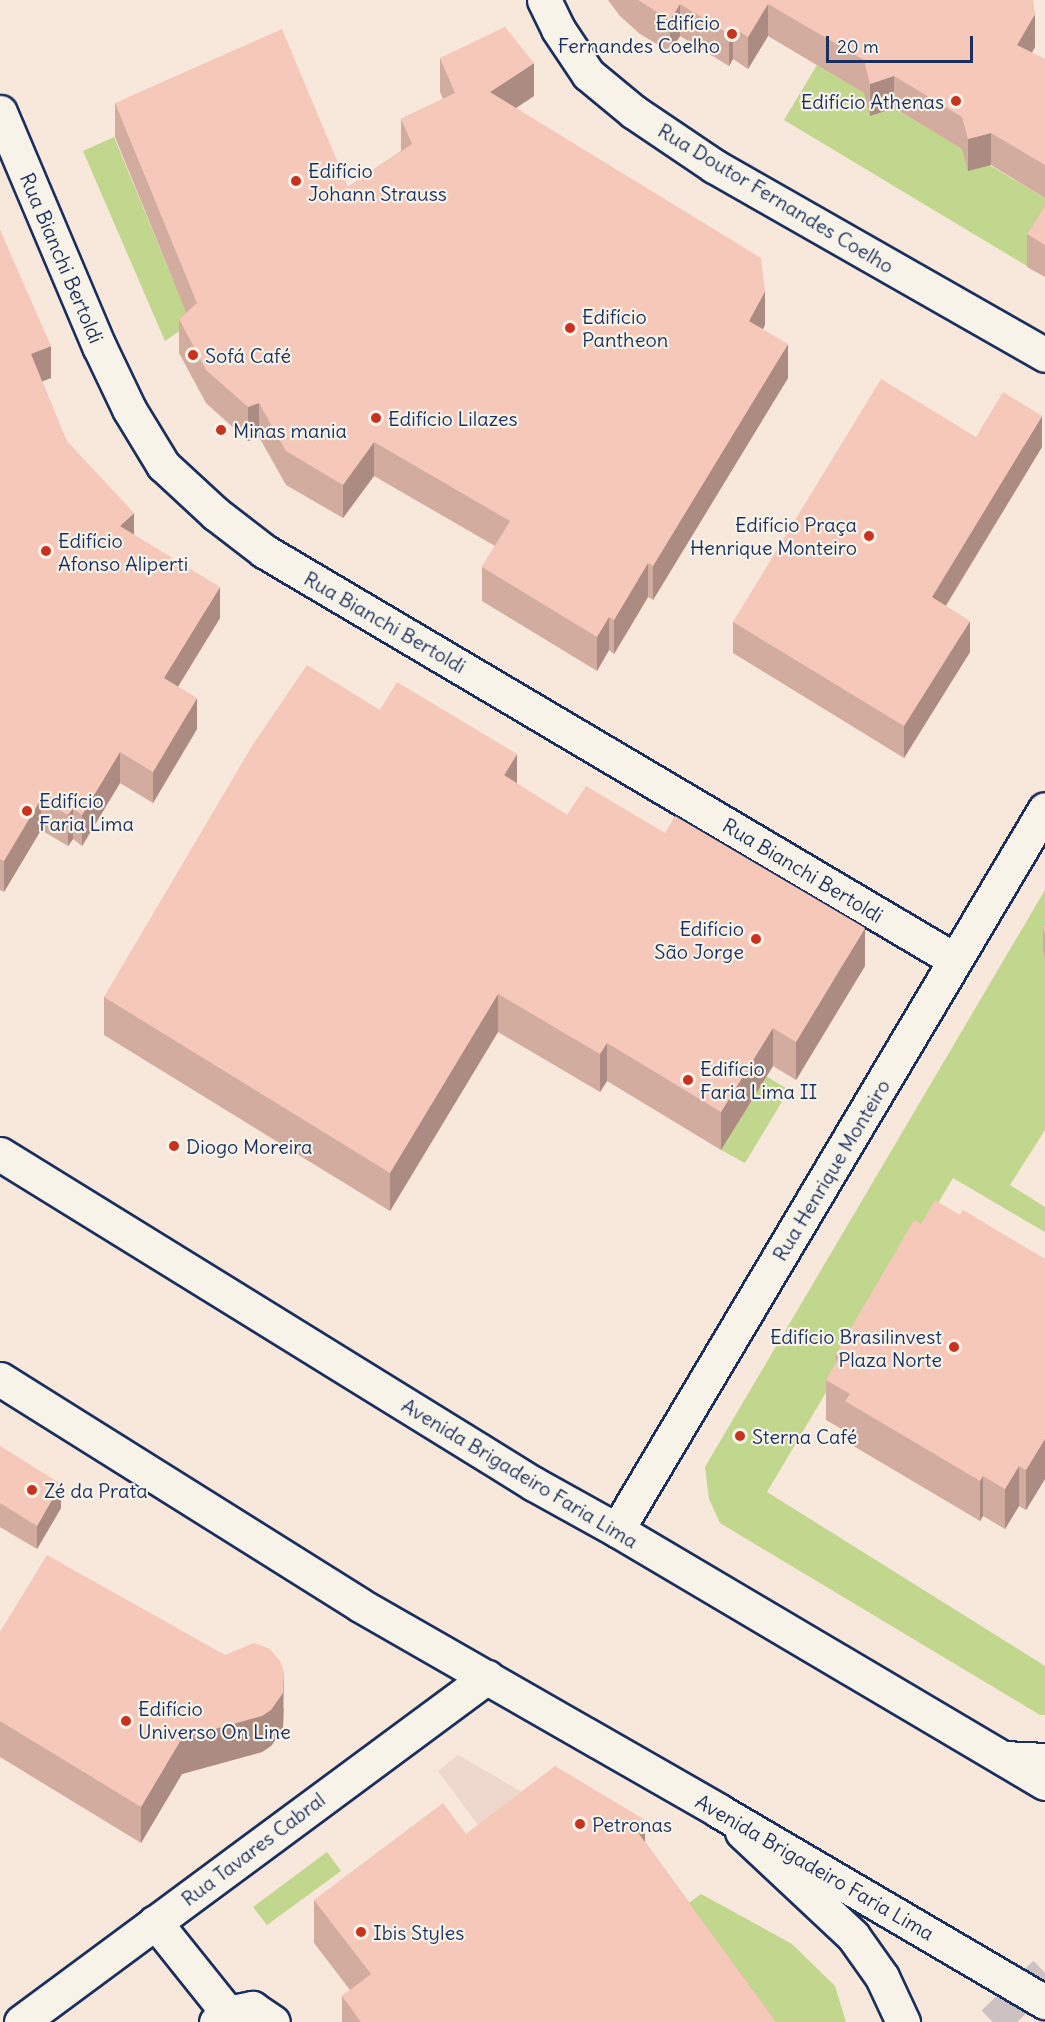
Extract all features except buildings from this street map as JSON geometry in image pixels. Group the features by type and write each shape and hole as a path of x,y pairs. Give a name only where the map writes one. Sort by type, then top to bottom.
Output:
{"main road":[{"name":"Rua Doutor Fernandes Coelho","path":"544,0 558,29 588,74 634,112 714,166 1045,355"},
{"name":"Rua Bianchi Bertoldi","path":"0,112 99,346 129,409 163,465 216,514 264,551 955,960"},
{"name":"Rua Henrique Monteiro","path":"617,1530 1045,809"},
{"name":"Avenida Brigadeiro Faria Lima","path":"9,1165 465,1442 1045,1783"},
{"name":"Avenida Brigadeiro Faria Lima","path":"0,1378 360,1605 1045,2002"},
{"name":"Rua Tavares Cabral","path":"21,2022 487,1677"},
{"path":"1004,1758 1045,1760"},
{"path":"719,1811 853,1936 882,1977 903,2022"},
{"path":"155,1922 222,2018 252,2008 273,2022"}],"shaded area":[{"path":"458,1755 645,1863 678,1886 628,1922 498,1852 438,1771"}],"green space":[{"path":"817,65 866,94 870,116 892,107 1045,198 1045,238 1027,266 784,120"},
{"path":"114,137 173,280 222,302 165,341 83,151"},
{"path":"1045,890 1045,1130 1010,1185 1045,1207 1045,1232 953,1178 767,1492 1045,1666 1045,1715 1040,1715 720,1523 709,1499 705,1467"},
{"path":"766,1076 789,1090 745,1163 721,1150"},
{"path":"327,1852 341,1871 267,1925 253,1907"},
{"path":"701,1894 792,1944 835,1986 846,2022 745,2022 669,1918"}],"tunnel":[{"path":"993,2022 1045,1972"}],"place":[{"name":"Edifício Fernandes Coelho","path":"732,34"},
{"name":"Edifício Athenas","path":"956,101"},
{"name":"Edifício Johann Strauss","path":"296,181"},
{"name":"Edifício Pantheon","path":"570,328"},
{"name":"Sofá Café","path":"193,355"},
{"name":"Edifício Lilazes","path":"376,418"},
{"name":"Minas mania","path":"221,430"},
{"name":"Edifício Praça Henrique Monteiro","path":"869,536"},
{"name":"Edifício Afonso Aliperti","path":"46,551"},
{"name":"Edifício Faria Lima","path":"27,811"},
{"name":"Edifício São Jorge","path":"756,939"},
{"name":"Edifício Faria Lima II","path":"688,1080"},
{"name":"Diogo Moreira","path":"174,1146"},
{"name":"Edifício Brasilinvest Plaza Norte","path":"954,1347"},
{"name":"Sterna Café","path":"740,1436"},
{"name":"Zé da Prata","path":"32,1490"},
{"name":"Edifício Universo On Line","path":"126,1721"},
{"name":"Petronas","path":"580,1824"},
{"name":"Ibis Styles","path":"361,1932"}]}
